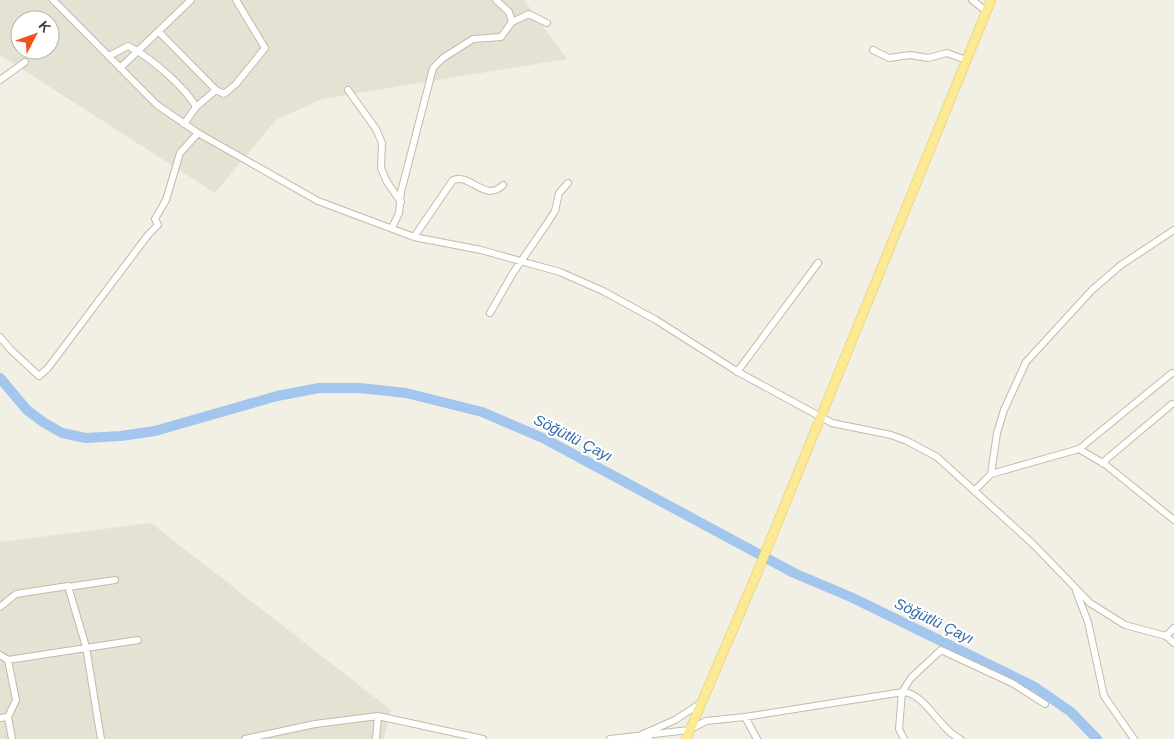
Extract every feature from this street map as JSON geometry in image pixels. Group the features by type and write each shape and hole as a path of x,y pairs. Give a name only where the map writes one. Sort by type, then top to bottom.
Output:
{"main road":[{"path":"688,734 788,499 820,416 991,0"}],"street":[{"path":"53,0 157,105 198,133 318,201 414,237 481,250 560,272 603,291 656,320 737,372 820,416 850,428 891,435 938,457 1090,603 1125,625 1166,636 1174,643"},
{"path":"120,68 191,0"},
{"path":"159,32 216,90 224,94 236,84 265,48 236,0"},
{"path":"496,0 509,12 512,22"},
{"path":"972,0 986,11"},
{"path":"392,228 399,214 405,174 433,68 443,58 473,39 500,37 512,22 529,14 547,23"},
{"path":"109,56 128,46 138,51 190,96 196,107"},
{"path":"873,50 890,58 910,56 928,58 948,53 966,60"},
{"path":"0,80 25,62"},
{"path":"184,124 196,107 216,90"},
{"path":"348,90 376,129 382,143 381,168 395,196 401,202"},
{"path":"0,337 15,355 39,376 48,368 148,235 158,225 155,219 166,200 180,153 198,133"},
{"path":"414,237 454,180 461,179 486,191 496,190 503,185"},
{"path":"490,313 520,262 555,211 560,194 568,183"},
{"path":"991,474 997,433 1004,410 1026,362 1092,290 1121,265 1174,230"},
{"path":"737,372 818,264"},
{"path":"974,491 991,474 1079,449 1172,373"},
{"path":"1102,463 1172,404"},
{"path":"1079,449 1102,463 1174,520"},
{"path":"0,607 16,594 115,580"},
{"path":"1074,586 1088,622 1104,696 1134,739"},
{"path":"68,587 86,647 101,739"},
{"path":"1166,636 1174,628"},
{"path":"0,655 8,660 138,640"},
{"path":"904,739 899,729 902,692 911,678 942,650 1012,683 1044,704"},
{"path":"8,660 16,700 8,716 12,739"},
{"path":"610,739 641,735 688,734 706,721 745,717 908,692 920,700 942,725 960,739"},
{"path":"641,735 675,720 701,703"},
{"path":"0,718 8,716"},
{"path":"245,739 315,724 378,716 483,739"},
{"path":"376,739 378,716"},
{"path":"745,717 757,739"},
{"path":"641,735 649,739"}],"shaded area":[{"path":"0,0 524,0 567,59 322,99 276,120 215,193 0,55"},
{"path":"151,523 391,710 384,739 0,739 0,542"}],"waterway":[{"name":"Söğütlü Çayı","path":"0,378 27,410 43,422 62,433 86,438 121,436 155,431 277,396 319,388 360,388 406,393 482,412 545,439 794,573 853,598 1035,687 1071,712 1097,739"}]}
